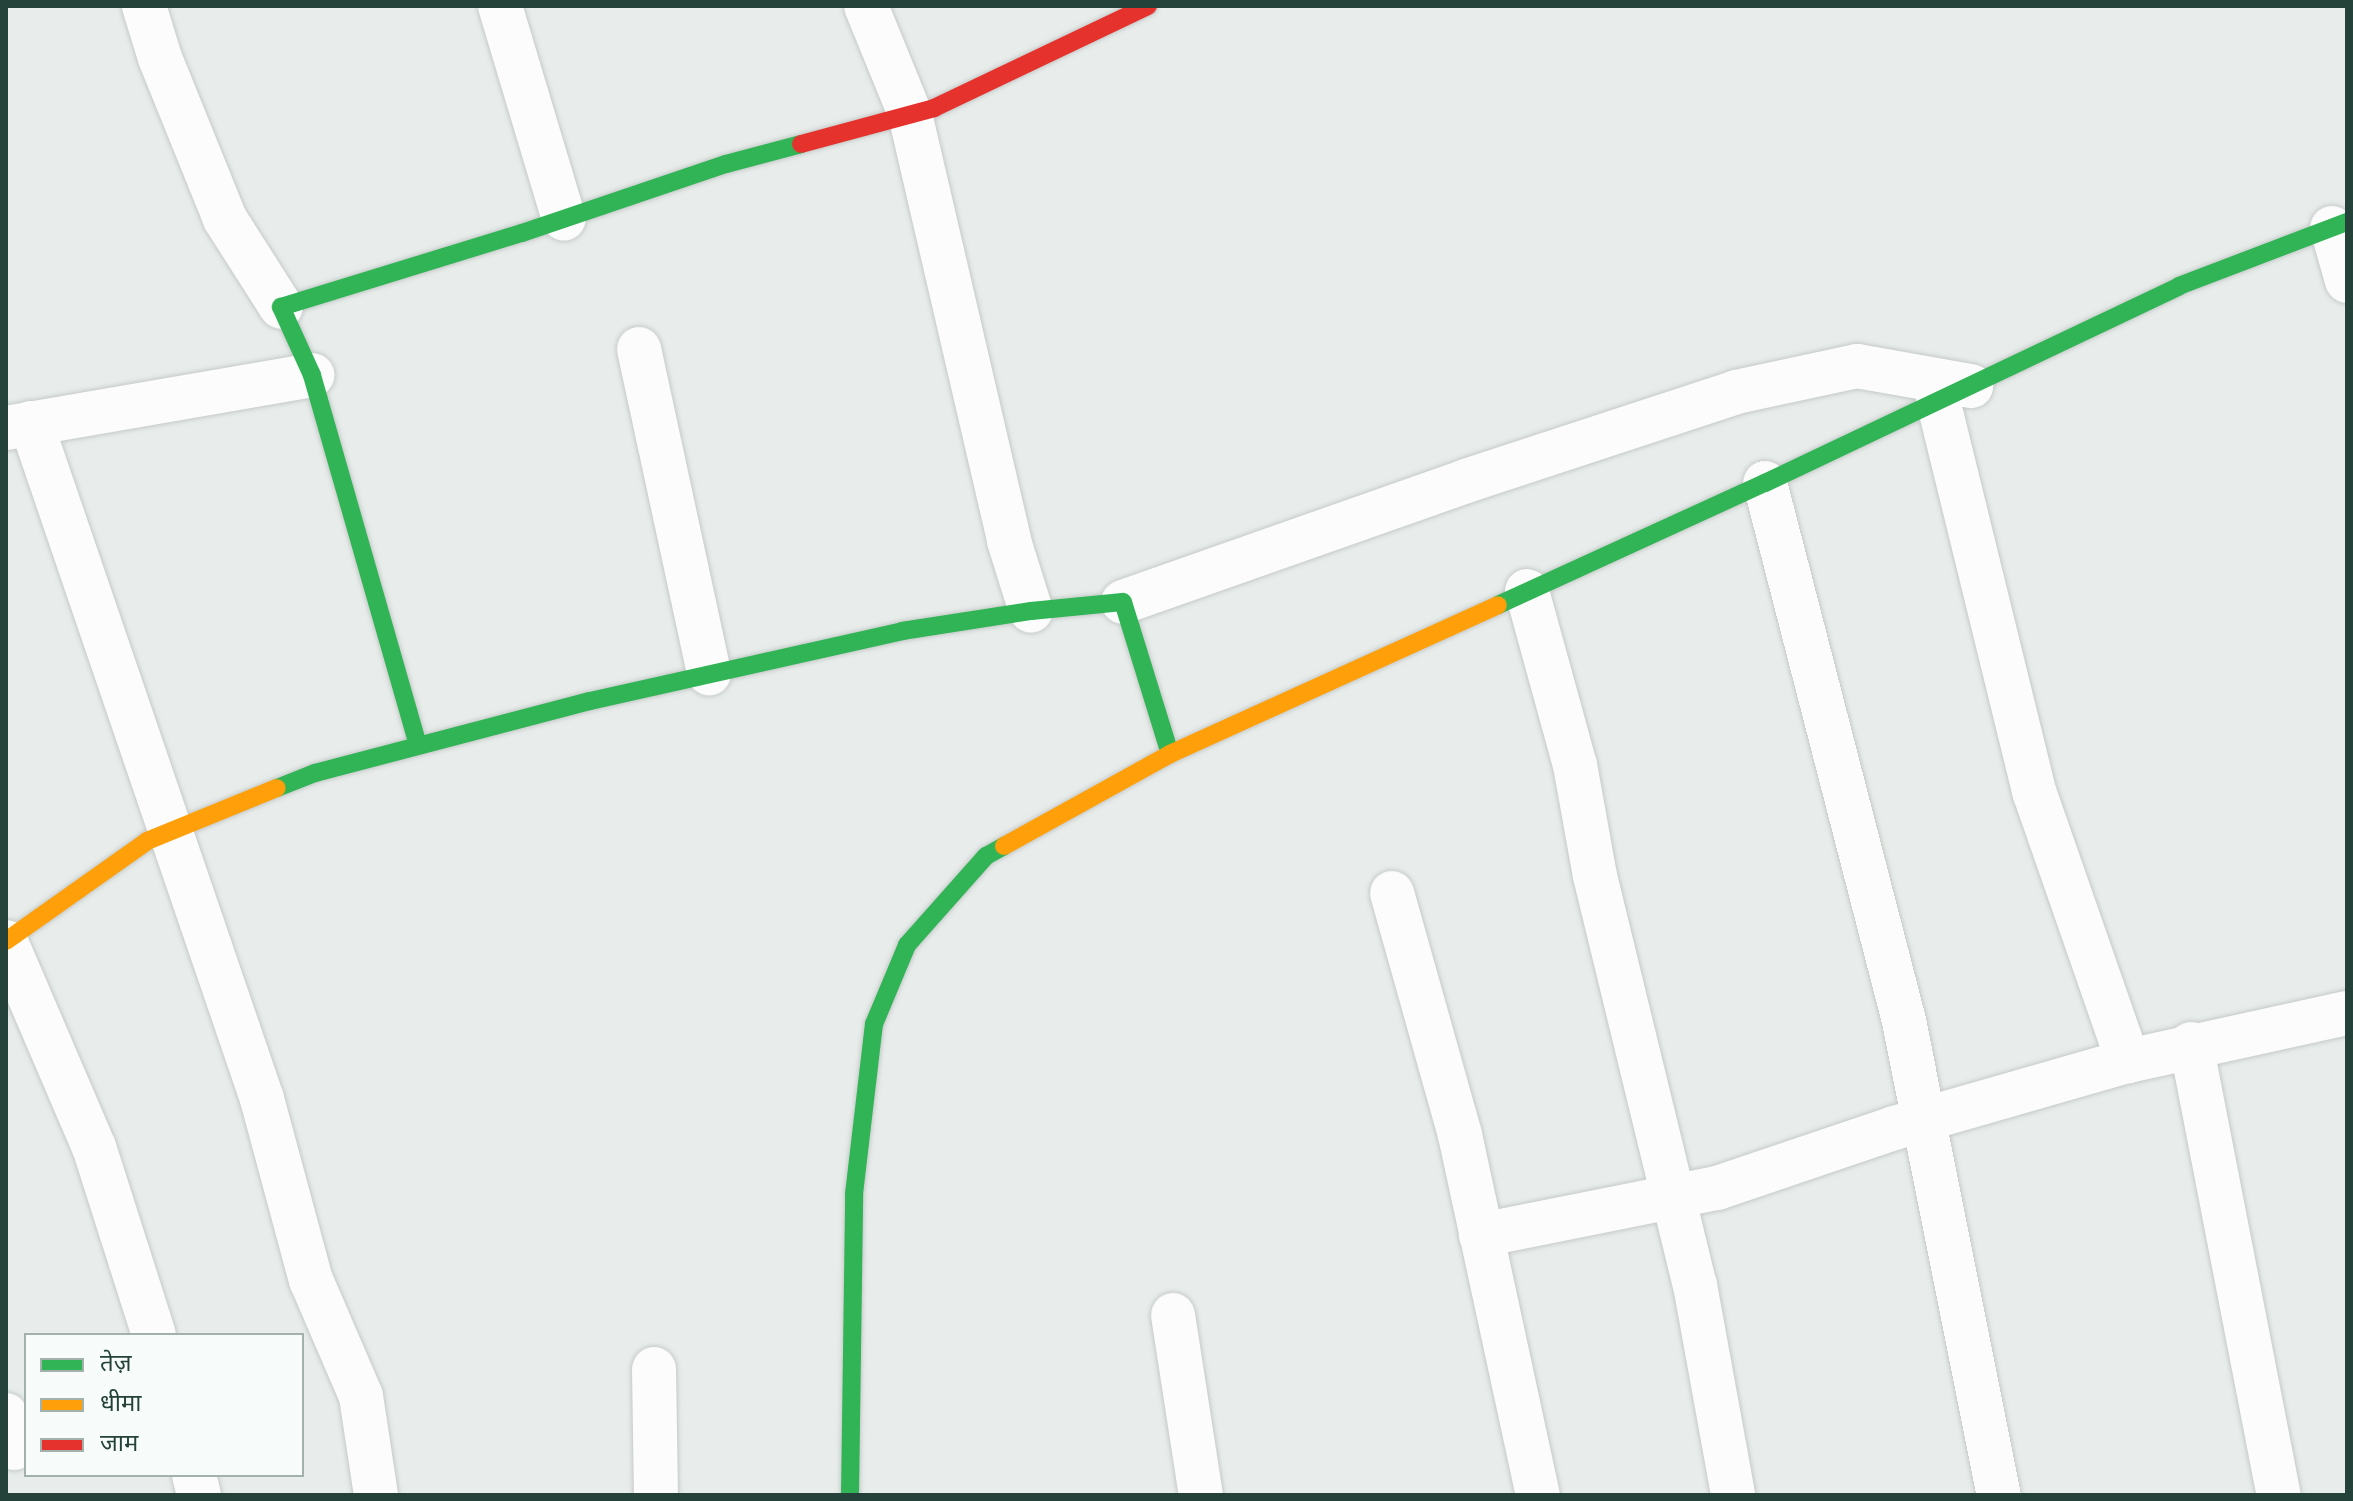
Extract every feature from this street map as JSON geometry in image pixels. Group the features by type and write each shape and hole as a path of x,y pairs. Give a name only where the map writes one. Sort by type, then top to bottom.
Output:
{"main road":[{"path":"418,745 312,375 281,307 564,219 726,164 934,108 1148,6"},
{"path":"850,1495 854,1194 874,1024 907,945 986,856 1170,754 1765,483 2179,286 2340,225"},
{"path":"6,942 147,841 315,773 709,674 902,631 1031,611 1123,602 1170,754"}],"street":[{"path":"144,6 160,58 225,219 281,307"},
{"path":"500,6 564,219"},
{"path":"866,6 910,114 1009,541 1031,611"},
{"path":"2340,225 2347,281"},
{"path":"639,349 709,674"},
{"path":"1123,602 1466,481 1736,392 1857,366 1954,393 2035,794 2128,1061"},
{"path":"312,375 18,426 169,832 262,1099 311,1280 361,1396 376,1495"},
{"path":"1765,483 1927,1119 1999,1495"},
{"path":"1527,591 1575,765 1595,876 1695,1285 1733,1495"},
{"path":"1392,893 1460,1135 1538,1495"},
{"path":"6,942 94,1147 153,1333"},
{"path":"1481,1235 1717,1188 1927,1119 2128,1061 2191,1044 2347,1013"},
{"path":"2191,1044 2279,1495"},
{"path":"1173,1315 1201,1495"},
{"path":"654,1369 656,1495"}],"traffic: fast":[{"path":"418,745 312,375 281,307 522,233 726,164 801,144"},
{"path":"1498,605 1765,483 2179,286 2347,222"},
{"path":"277,788 315,773 590,701 902,631 1031,611 1123,602 1170,754"},
{"path":"850,1495 854,1194 874,1024 907,945 986,856 1004,846"}],"traffic: slow":[{"path":"1004,846 1170,754 1498,605"},
{"path":"6,941 147,841 277,788"}],"traffic: jam":[{"path":"801,144 934,108 1148,6"}]}
